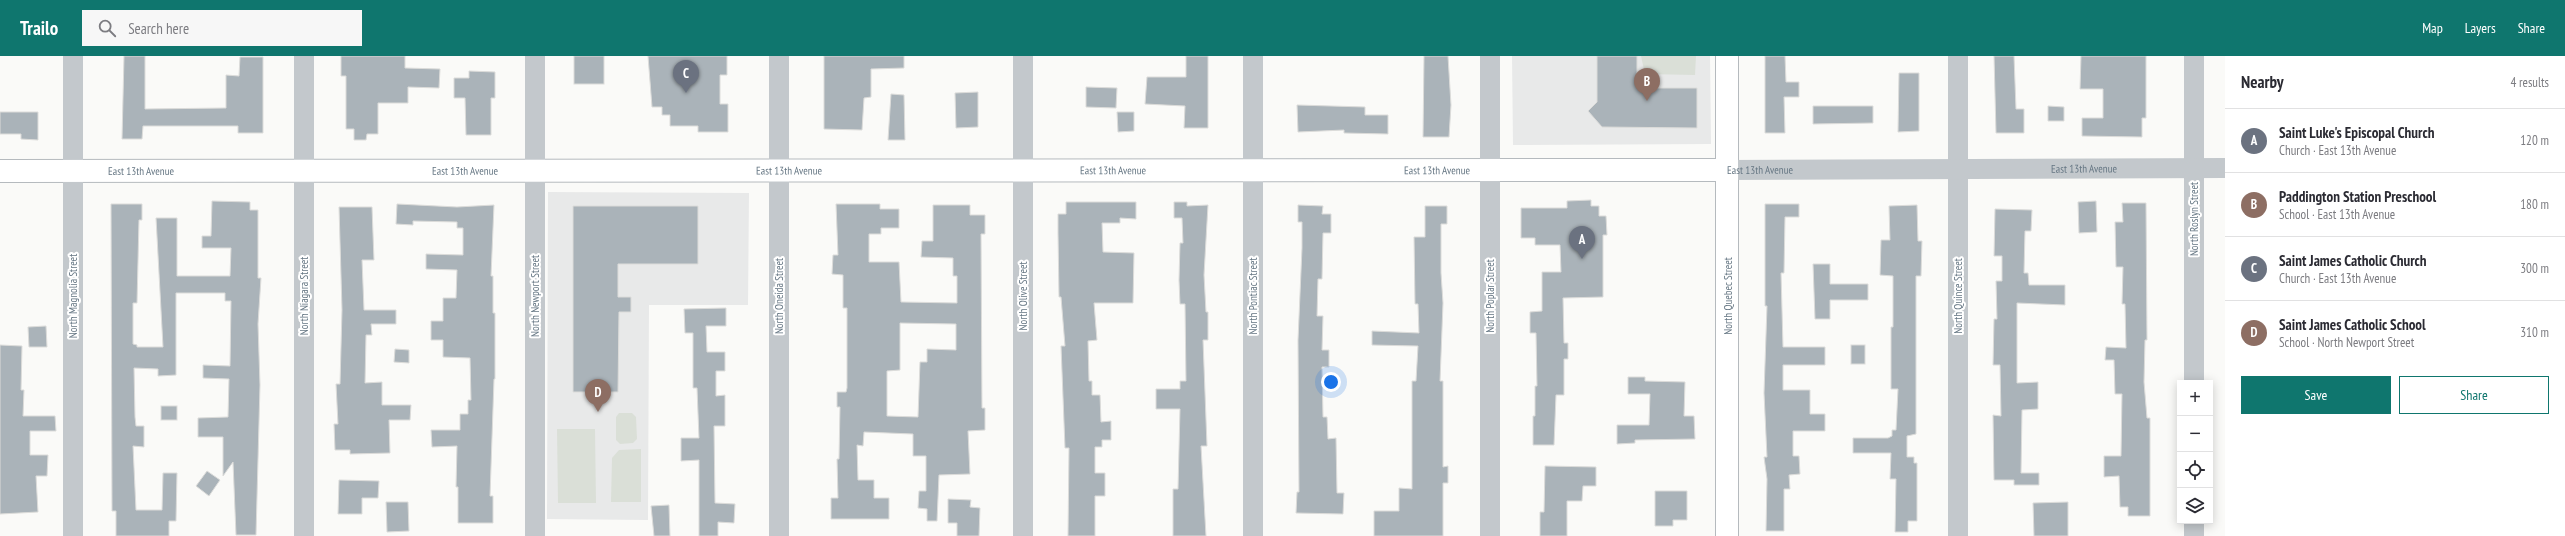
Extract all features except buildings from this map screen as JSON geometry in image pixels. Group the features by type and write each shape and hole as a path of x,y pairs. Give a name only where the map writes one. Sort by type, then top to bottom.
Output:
{"main road":[{"name":"North Quebec Street","path":"1727,56 1727,536"},
{"name":"East 13th Avenue","path":"2,171 1727,170"}],"street":[{"name":"North Magnolia Street","path":"73,56 74,536"},
{"name":"North Niagara Street","path":"304,56 304,536"},
{"name":"North Newport Street","path":"534,536 535,56"},
{"name":"North Oneida Street","path":"779,56 779,536"},
{"name":"North Olive Street","path":"1023,56 1023,536"},
{"name":"North Pontiac Street","path":"1253,56 1253,536"},
{"name":"North Poplar Street","path":"1490,56 1490,536"},
{"name":"North Quince Street","path":"1958,56 1958,536"},
{"name":"North Roslyn Street","path":"2194,56 2194,380"},
{"name":"East 13th Avenue","path":"1727,170 2225,168"},
{"path":"2194,524 2194,536"}],"shaded area":[{"path":"1512,56 1710,56 1711,144 1513,145"},
{"path":"1641,56 1696,56 1695,75 1645,74"},
{"path":"548,192 749,193 748,305 649,305 648,520 547,519"},
{"path":"619,413 632,413 636,417 637,439 633,443 620,444 616,440 616,417"},
{"path":"557,429 595,429 596,503 558,503"},
{"path":"641,449 641,502 611,502 612,458 619,450"}],"place":[{"name":"Saint James Catholic Church","path":"686,93"},
{"name":"Paddington Station Preschool","path":"1647,101"},
{"name":"Saint Luke's Episcopal Church","path":"1582,259"},
{"name":"Saint James Catholic School","path":"598,412"}]}
